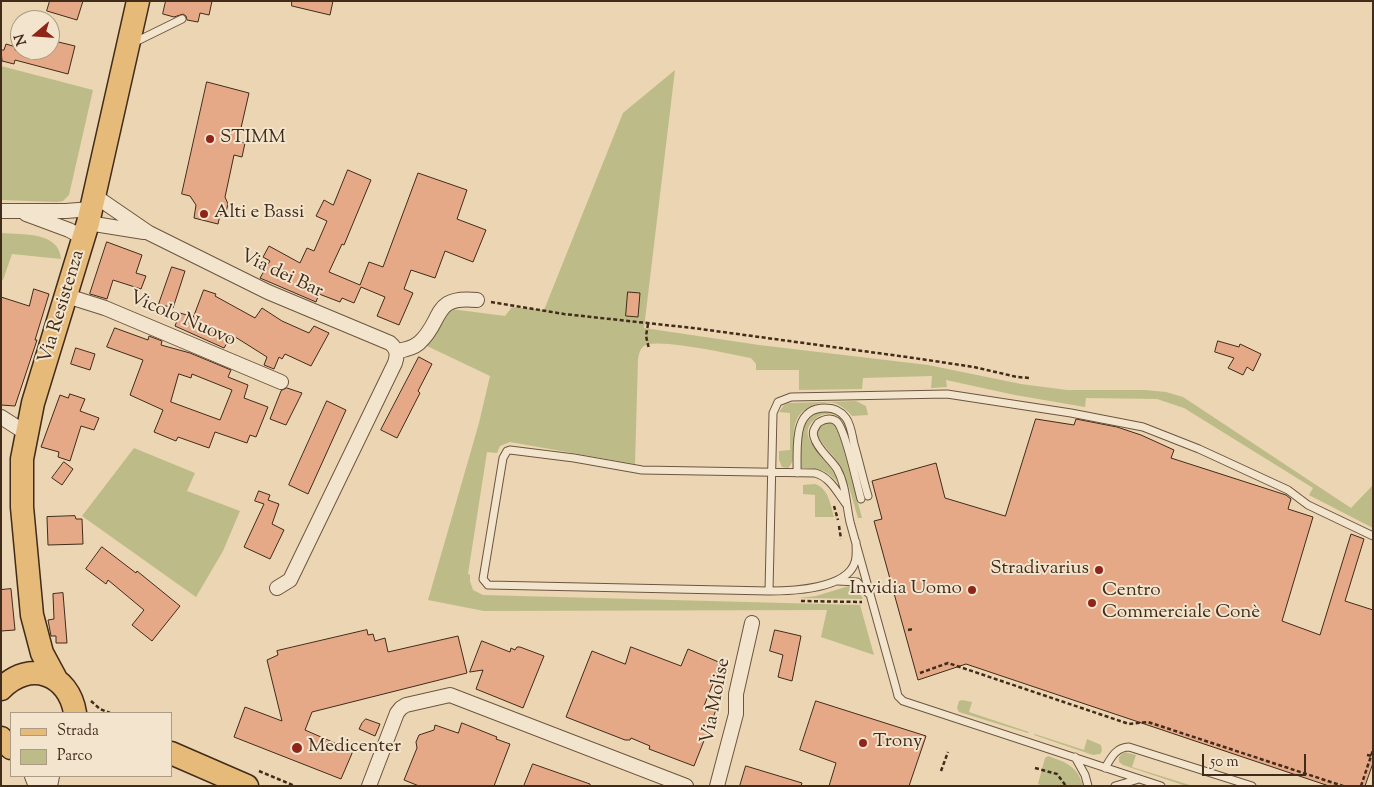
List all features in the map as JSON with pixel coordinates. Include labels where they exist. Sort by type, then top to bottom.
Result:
[{"type":"main road","name":"Via Resistenza","points":[[32,615],[21,480],[26,433],[33,403],[90,216],[138,1]]},
{"type":"main road","points":[[32,615],[42,653],[56,679]]},
{"type":"main road","points":[[7,681],[29,644],[32,615]]},
{"type":"main road","points":[[7,681],[32,673],[56,679],[64,685],[79,710]]},
{"type":"main road","points":[[1,738],[10,747]]},
{"type":"main road","points":[[172,753],[247,786]]},
{"type":"main road","points":[[172,759],[213,772]]},
{"type":"street","points":[[1,211],[66,211],[90,216]]},
{"type":"street","points":[[16,211],[69,230],[90,216]]},
{"type":"street","name":"Via dei Bar","points":[[90,216],[149,232]]},
{"type":"street","name":"Via dei Bar","points":[[90,216],[149,232],[268,292],[390,343],[397,351]]},
{"type":"street","name":"Vicolo Nuovo","points":[[67,296],[105,308],[281,382]]},
{"type":"street","points":[[277,588],[290,580],[395,363],[397,351],[411,348],[421,341],[447,304],[457,299],[477,300]]},
{"type":"street","points":[[1,417],[26,433]]},
{"type":"street","name":"Via Molise","points":[[717,786],[736,714],[736,694],[752,623]]},
{"type":"street","points":[[369,786],[401,708],[406,705],[450,695],[686,786]]},
{"type":"lane","points":[[127,46],[182,19]]},
{"type":"lane","points":[[769,592],[773,413],[775,406],[783,399],[799,396],[947,394],[1143,426],[1199,449],[1288,490],[1308,504],[1373,536]]},
{"type":"lane","points":[[797,473],[798,437],[801,423],[805,416],[819,408],[834,409],[841,412],[849,424],[864,498],[841,428],[834,420],[823,420],[814,429],[814,439],[830,460],[844,485],[846,504],[898,696],[903,701],[1161,786]]},
{"type":"lane","points":[[846,504],[825,477],[815,473],[642,470],[510,450],[507,451],[503,458],[482,579],[488,585],[769,592],[800,590],[837,581],[850,580],[857,582],[871,597]]},
{"type":"lane","points":[[837,581],[849,573],[855,563],[856,542]]},
{"type":"lane","points":[[1105,768],[1115,752],[1125,747],[1130,747],[1252,786]]},
{"type":"lane","points":[[1075,757],[1085,775],[1088,786]]},
{"type":"lane","points":[[1115,786],[1139,779]]},
{"type":"path","points":[[477,300],[555,313],[907,357],[1030,378]]},
{"type":"path","points":[[648,324],[646,336],[649,349]]},
{"type":"path","points":[[832,499],[841,539]]},
{"type":"path","points":[[908,630],[914,629]]},
{"type":"path","points":[[920,673],[948,663],[1129,724],[1148,722],[1343,786]]},
{"type":"path","points":[[1119,720],[1120,716]]},
{"type":"path","points":[[1361,786],[1373,750]]},
{"type":"path","points":[[942,770],[948,752]]},
{"type":"path","points":[[1367,755],[1372,756]]},
{"type":"path","points":[[1036,768],[1057,774],[1066,786]]},
{"type":"green space","points":[[1,66],[93,90],[69,195],[63,201],[1,200]]},
{"type":"green space","points":[[675,70],[644,328],[759,345],[928,365],[1021,384],[1067,390],[1145,390],[1166,392],[1183,397],[1351,508],[1373,485],[1373,528],[1309,495],[1313,488],[1184,408],[1157,399],[1086,398],[1085,407],[1015,395],[946,380],[947,387],[931,388],[932,376],[863,378],[862,389],[799,390],[799,370],[756,370],[756,364],[751,358],[679,345],[652,344],[643,347],[638,359],[635,464],[510,442],[500,446],[497,453],[487,452],[468,574],[470,575],[473,590],[483,595],[860,605],[874,655],[821,637],[827,610],[484,611],[428,600],[479,423],[490,376],[425,345],[451,309],[505,316],[512,307],[544,310],[623,113]]},
{"type":"green space","points":[[1,233],[38,236],[47,239],[54,243],[59,250],[61,259],[12,254],[3,280],[1,280]]},
{"type":"green space","points":[[856,401],[866,406],[868,415],[852,416],[845,409],[834,403],[817,404],[803,411],[797,418],[795,427],[792,462],[788,468],[782,467],[779,460],[779,451],[790,450],[790,413],[779,412],[784,405],[789,403]]},
{"type":"green space","points":[[825,411],[839,416],[848,430],[837,416],[827,414],[814,420],[808,430],[808,435],[832,469],[838,483],[822,470],[801,468],[801,441],[804,425],[815,414]]},
{"type":"green space","points":[[827,422],[834,424],[838,429],[862,518],[858,518],[844,473],[817,435],[819,425]]},
{"type":"green space","points":[[134,448],[195,473],[187,491],[240,511],[223,551],[196,597],[82,516]]},
{"type":"green space","points":[[815,484],[820,486],[826,493],[834,517],[815,517],[815,495],[803,494],[803,485]]},
{"type":"green space","points":[[849,586],[859,590],[863,599],[798,598],[816,596]]},
{"type":"green space","points":[[959,701],[972,702],[969,712],[1029,732],[959,712],[957,708]]},
{"type":"green space","points":[[1035,734],[1084,750],[1087,739],[1101,745],[1102,751],[1100,754],[1093,755]]},
{"type":"green space","points":[[1124,752],[1136,755],[1132,767],[1193,786],[1186,786],[1123,765],[1119,762],[1119,757]]},
{"type":"green space","points":[[1048,756],[1074,769],[1081,779],[1083,786],[1044,786],[1038,784],[1045,758]]},
{"type":"building","points":[[50,1],[83,1],[77,20],[60,15],[60,10],[47,10]]},
{"type":"building","points":[[166,1],[212,1],[209,15],[200,13],[198,22],[187,20],[183,14],[174,17],[163,14]]},
{"type":"building","points":[[292,1],[333,1],[330,15],[292,6]]},
{"type":"building","points":[[60,42],[75,46],[68,74],[15,60],[60,60]]},
{"type":"building","points":[[6,44],[10,45],[10,60],[15,60],[14,64],[2,61],[1,50],[4,50]]},
{"type":"building","points":[[207,82],[249,93],[238,141],[245,143],[242,157],[234,155],[225,197],[228,204],[226,212],[220,215],[218,224],[194,218],[196,205],[190,196],[182,194]]},
{"type":"building","points":[[348,170],[371,180],[344,245],[342,244],[329,272],[360,285],[369,262],[383,267],[418,173],[467,190],[457,219],[486,230],[473,262],[445,251],[435,278],[411,270],[404,289],[413,293],[399,325],[377,316],[385,297],[361,287],[354,303],[342,298],[340,302],[319,294],[316,302],[260,278],[270,261],[263,257],[269,246],[300,263],[307,248],[314,251],[327,221],[316,216],[324,200],[333,205]]},
{"type":"building","points":[[107,242],[142,255],[136,273],[146,276],[141,289],[113,280],[107,299],[90,294]]},
{"type":"building","points":[[172,267],[185,271],[173,308],[159,304]]},
{"type":"building","points":[[34,289],[49,294],[35,340],[37,340],[15,406],[1,405],[1,297],[29,306]]},
{"type":"building","points":[[204,290],[216,294],[215,296],[255,318],[262,308],[282,321],[309,333],[314,326],[329,333],[311,366],[285,354],[282,359],[279,357],[274,369],[264,365],[267,357],[232,335],[224,348],[175,326],[180,313],[193,317]]},
{"type":"building","points":[[628,292],[640,293],[638,317],[626,316]]},
{"type":"building","points":[[115,328],[148,340],[149,336],[162,341],[161,345],[190,353],[231,370],[228,377],[248,385],[244,398],[268,407],[256,437],[250,435],[247,443],[215,432],[209,448],[178,437],[176,441],[154,432],[163,410],[130,395],[143,360],[107,347]],"holes":[[[179,374],[191,378],[192,374],[232,390],[220,420],[171,402]]]},
{"type":"building","points":[[1218,341],[1239,347],[1240,344],[1261,354],[1253,371],[1247,367],[1243,375],[1228,368],[1234,358],[1215,352]]},
{"type":"building","points":[[76,348],[95,354],[90,370],[71,364]]},
{"type":"building","points":[[419,357],[432,364],[418,391],[420,393],[397,438],[381,430]]},
{"type":"building","points":[[287,388],[302,393],[286,425],[270,419],[281,391]]},
{"type":"building","points":[[70,394],[85,399],[80,411],[99,418],[94,430],[81,426],[70,461],[58,457],[59,452],[41,447],[60,395],[68,398]]},
{"type":"building","points":[[327,401],[346,410],[308,494],[289,485]]},
{"type":"building","name":"Centro Commerciale Conè","points":[[1036,419],[1074,425],[1076,419],[1117,427],[1141,435],[1174,450],[1171,458],[1286,495],[1291,499],[1288,509],[1313,517],[1282,621],[1320,635],[1351,534],[1364,539],[1345,601],[1373,610],[1373,763],[1365,786],[1329,786],[966,664],[918,680],[874,521],[882,519],[872,481],[936,463],[945,498],[1005,516]]},
{"type":"building","points":[[64,462],[73,469],[62,485],[52,478]]},
{"type":"building","points":[[259,491],[270,495],[268,500],[279,504],[272,524],[284,530],[270,559],[244,547],[264,504],[255,501]]},
{"type":"building","points":[[75,516],[76,519],[82,519],[83,544],[48,545],[47,517]]},
{"type":"building","points":[[102,547],[136,573],[137,571],[180,606],[152,641],[132,625],[144,610],[108,580],[106,584],[86,569]]},
{"type":"building","points":[[11,589],[15,630],[1,631],[1,590]]},
{"type":"building","points":[[63,593],[67,643],[56,643],[56,636],[51,636],[48,620],[54,619],[53,594]]},
{"type":"building","points":[[367,630],[368,635],[373,634],[375,641],[385,638],[388,652],[458,636],[467,673],[312,712],[305,730],[353,751],[341,779],[234,737],[245,707],[282,721],[267,660],[278,655],[277,651]]},
{"type":"building","points":[[775,630],[801,636],[792,681],[778,677],[783,655],[770,651]]},
{"type":"building","points":[[482,641],[510,652],[511,648],[515,650],[517,647],[520,647],[544,656],[523,708],[476,689],[483,670],[470,672]]},
{"type":"building","points":[[631,647],[681,666],[688,649],[721,663],[704,706],[716,710],[694,766],[649,749],[650,746],[631,738],[630,740],[625,740],[566,717],[592,651],[625,664]]},
{"type":"building","name":"Trony","points":[[816,701],[926,736],[909,786],[829,786],[836,763],[800,750]]},
{"type":"building","points":[[366,719],[380,724],[375,736],[359,729]]},
{"type":"building","points":[[462,723],[510,744],[494,786],[419,786],[404,780],[417,748],[416,742],[419,735],[434,730],[435,725],[458,733]]},
{"type":"building","points":[[533,764],[590,784],[590,786],[524,786]]},
{"type":"building","points":[[746,766],[802,783],[801,786],[740,786]]},
{"type":"place","name":"STIMM","points":[[210,139]]},
{"type":"place","name":"Alti e Bassi","points":[[204,214]]},
{"type":"place","name":"Stradivarius","points":[[1099,570]]},
{"type":"place","name":"Invidia Uomo","points":[[972,590]]},
{"type":"place","name":"Centro Commerciale Conè","points":[[1092,603]]},
{"type":"place","name":"Trony","points":[[863,743]]},
{"type":"place","name":"Medicenter","points":[[297,748]]}]
